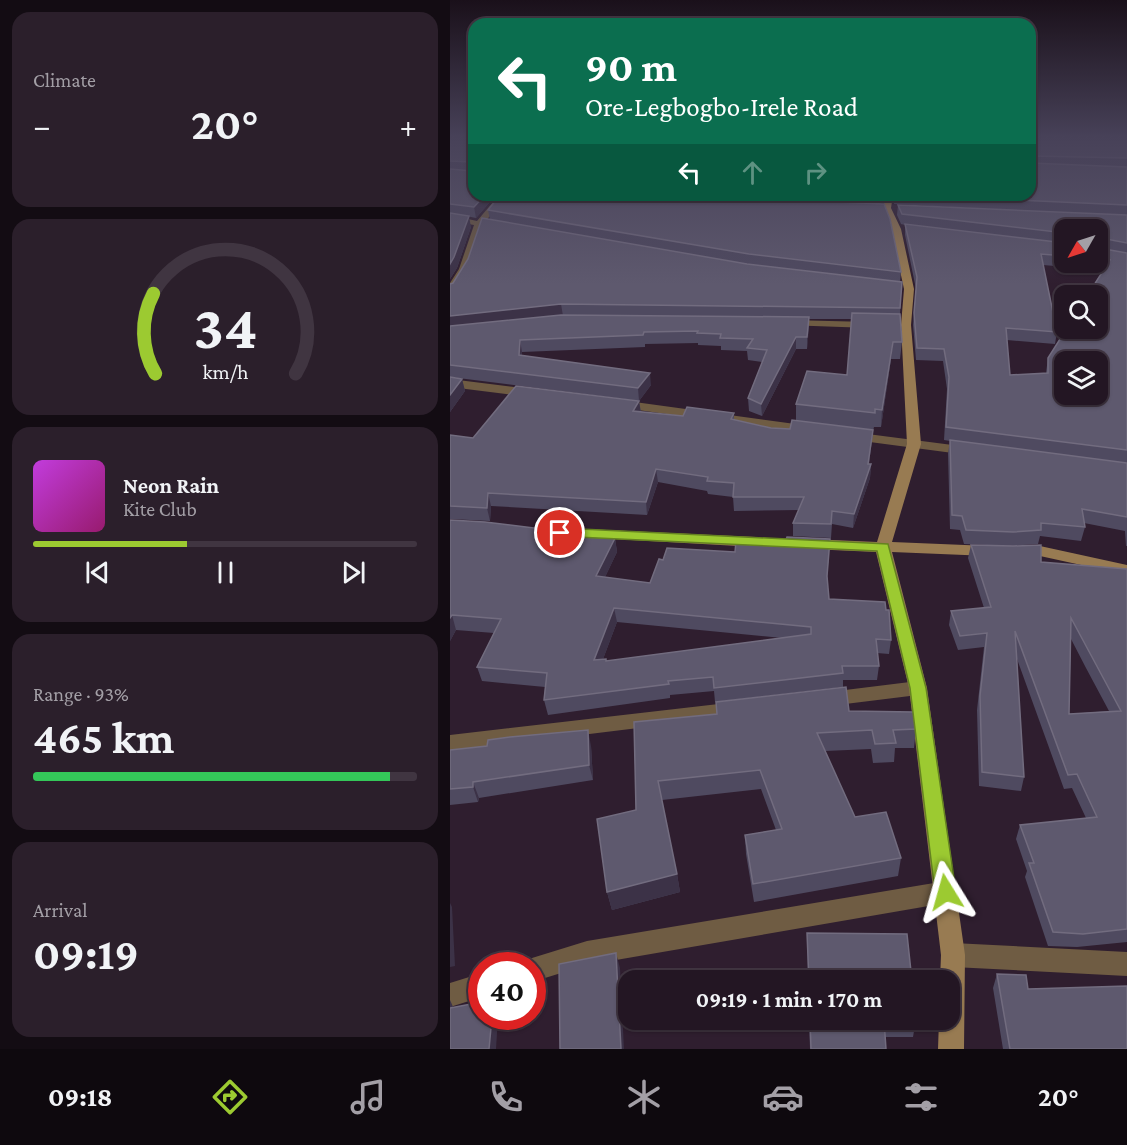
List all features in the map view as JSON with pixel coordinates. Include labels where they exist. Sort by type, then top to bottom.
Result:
[{"type":"street","points":[[450,291],[464,269],[479,224],[497,201]]},
{"type":"street","points":[[888,201],[887,208],[902,230],[904,289],[894,325],[914,444],[883,547],[918,688],[946,892],[953,954],[951,1049]]},
{"type":"street","points":[[450,218],[513,230]]},
{"type":"street","points":[[450,268],[464,269]]},
{"type":"street","points":[[777,323],[894,325]]},
{"type":"street","points":[[450,383],[543,395]]},
{"type":"street","points":[[601,402],[821,431]]},
{"type":"street","points":[[844,435],[985,453]]},
{"type":"street","points":[[544,532],[766,542]]},
{"type":"street","points":[[790,543],[1010,553],[1040,551],[1127,570]]},
{"type":"street","points":[[813,700],[918,688]]},
{"type":"street","points":[[450,743],[754,707]]},
{"type":"street","points":[[546,966],[587,953],[946,892]]},
{"type":"street","points":[[953,954],[1127,964]]},
{"type":"street","points":[[450,994],[468,989]]},
{"type":"building","points":[[450,186],[468,186],[468,201],[480,201],[474,207],[450,204]]},
{"type":"building","points":[[1036,186],[1127,186],[1127,205],[1036,201]]},
{"type":"building","points":[[495,201],[811,201],[884,204],[890,219],[901,272],[749,254],[488,210]]},
{"type":"building","points":[[898,205],[1127,215],[1127,243],[1108,239],[1108,219],[1054,219],[1054,232],[902,214]]},
{"type":"building","points":[[450,213],[469,216],[450,264]]},
{"type":"building","points":[[482,218],[747,264],[902,282],[900,308],[561,304],[450,316],[450,284],[453,283],[468,259]]},
{"type":"building","points":[[905,224],[1054,242],[1054,255],[1041,254],[1054,317],[1054,332],[1006,328],[1010,375],[1048,373],[1048,358],[1060,339],[1108,339],[1108,285],[1094,285],[1102,273],[1108,273],[1110,260],[1108,260],[1108,250],[1127,253],[1127,450],[946,427],[949,377],[944,349],[917,348],[914,313],[917,277]]},
{"type":"building","points":[[852,313],[900,314],[902,342],[893,342],[882,410],[875,409],[875,413],[796,404],[807,371],[847,375]]},
{"type":"building","points":[[561,315],[809,317],[807,337],[796,337],[761,404],[748,398],[767,350],[747,348],[753,339],[720,338],[721,334],[697,333],[698,331],[520,340],[519,355],[650,373],[638,388],[450,365],[450,326]]},
{"type":"building","points":[[450,377],[462,379],[450,395]]},
{"type":"building","points":[[516,386],[639,401],[633,411],[683,416],[687,407],[734,413],[731,419],[771,428],[790,429],[792,420],[873,430],[868,464],[871,464],[854,514],[832,511],[831,524],[793,523],[804,497],[733,497],[734,483],[707,481],[708,477],[656,469],[646,502],[488,493],[487,508],[450,506],[450,435],[473,438]]},
{"type":"building","points":[[950,440],[1127,463],[1127,517],[1082,509],[1085,527],[1041,523],[1041,530],[1013,532],[966,530],[962,516],[952,515]]},
{"type":"building","points":[[450,520],[485,522],[615,538],[596,576],[650,583],[659,559],[663,560],[667,548],[735,552],[736,541],[785,542],[787,537],[830,539],[827,576],[829,599],[885,602],[886,610],[889,610],[891,640],[876,639],[879,666],[842,666],[843,673],[714,688],[713,677],[668,681],[669,684],[544,700],[547,673],[477,667],[501,619],[452,615],[450,618]],"holes":[[[614,608],[811,627],[811,634],[606,661],[606,659],[594,660]]]},
{"type":"building","points":[[971,545],[1041,545],[1041,562],[1127,569],[1127,929],[1083,934],[1053,932],[1029,863],[1034,863],[1020,825],[1097,817],[1077,774],[1068,775],[1015,631],[1024,777],[982,772],[980,696],[987,633],[960,636],[951,611],[991,607]],"holes":[[[1071,618],[1121,711],[1069,714]]]},
{"type":"building","points":[[846,687],[849,711],[914,712],[916,729],[893,730],[896,743],[875,744],[872,730],[817,733],[855,817],[886,812],[901,858],[753,884],[745,835],[782,829],[760,770],[658,781],[677,874],[607,892],[597,819],[636,810],[634,722],[717,714],[716,702]]},
{"type":"building","points":[[588,730],[589,765],[473,782],[473,787],[450,789],[450,750],[487,746],[488,740]]},
{"type":"building","points":[[807,933],[907,934],[911,970],[809,970]]},
{"type":"building","points":[[616,953],[618,1030],[620,1030],[621,1049],[560,1049],[559,964]]},
{"type":"building","points":[[997,974],[1026,975],[1028,989],[1127,986],[1127,1049],[1010,1049]]},
{"type":"building","points":[[468,1005],[468,1030],[491,1030],[489,1049],[450,1049],[450,1008]]},
{"type":"building","points":[[810,1030],[885,1030],[886,1049],[811,1049]]},
{"type":"route","points":[[560,533],[883,547],[918,688],[946,892]]}]
